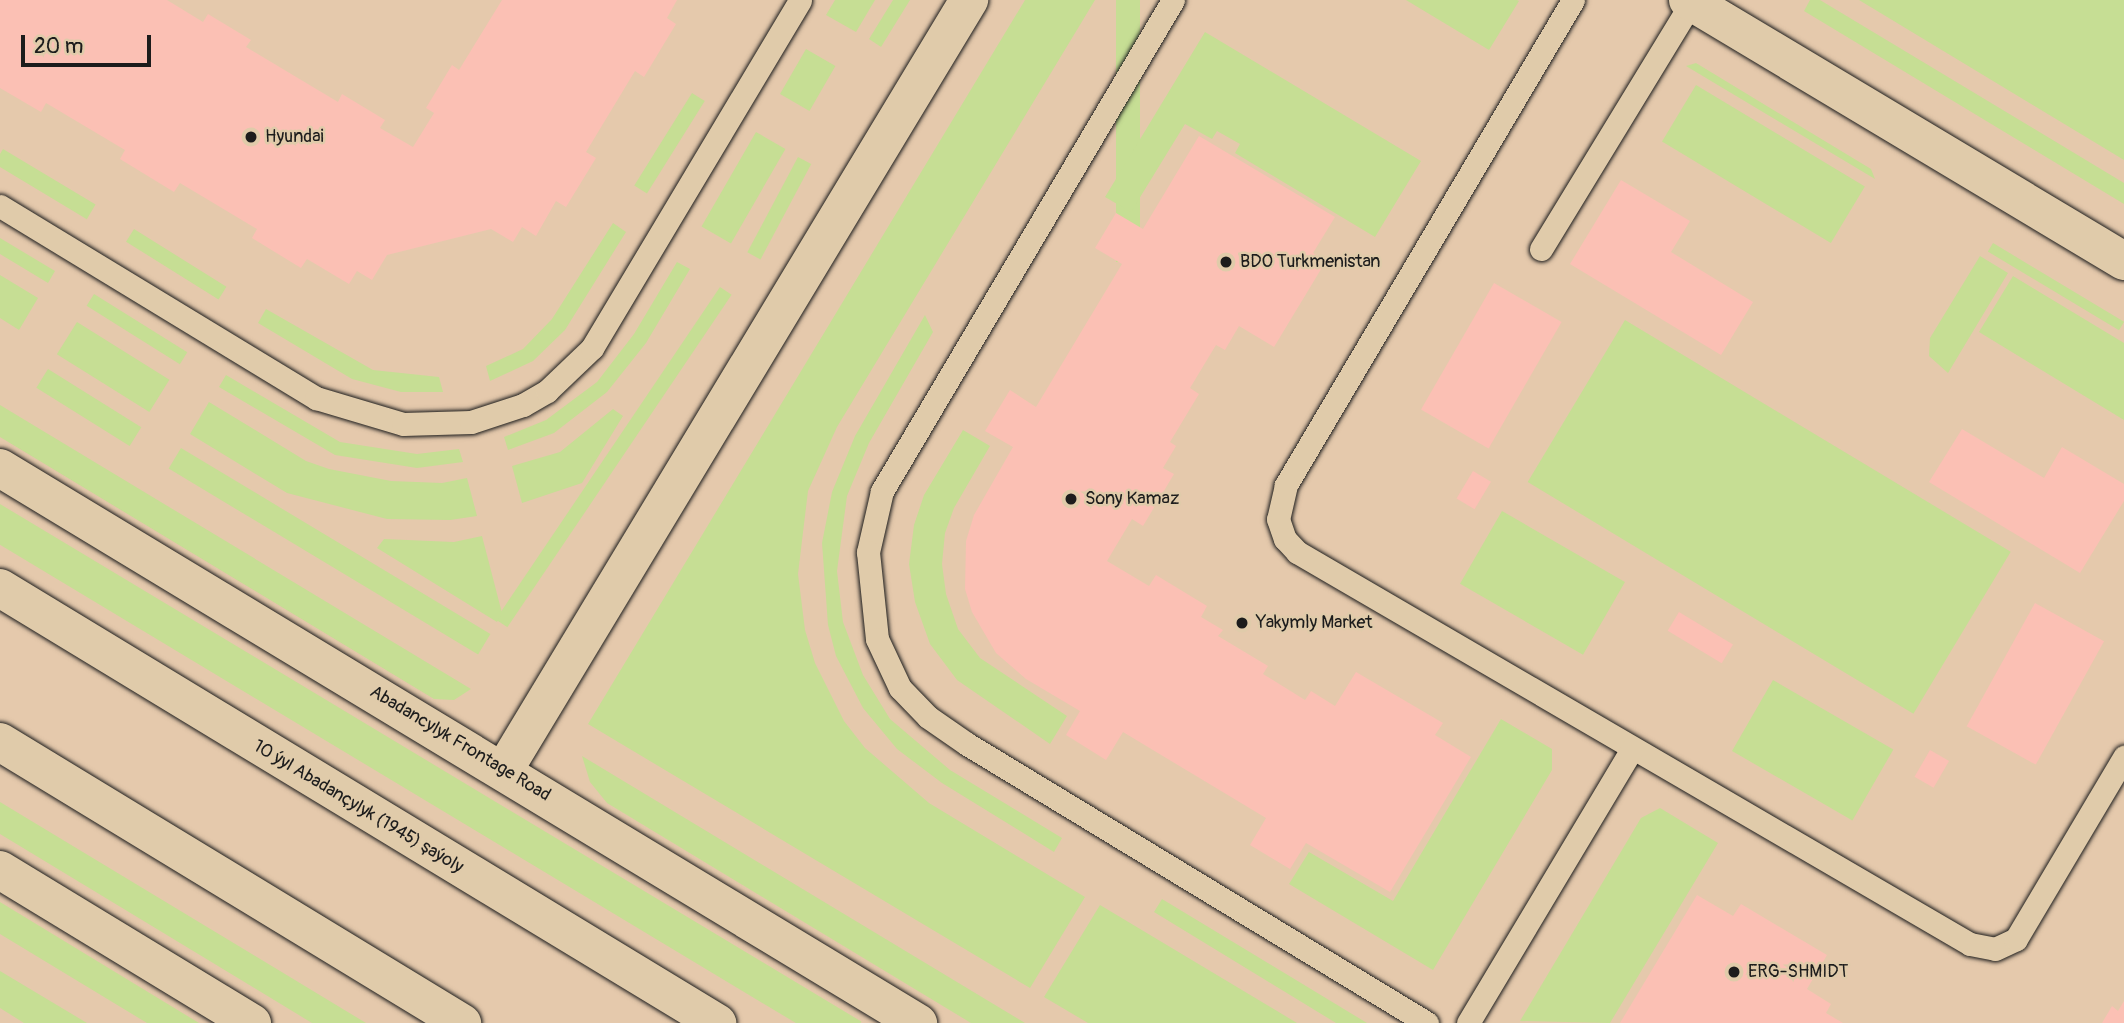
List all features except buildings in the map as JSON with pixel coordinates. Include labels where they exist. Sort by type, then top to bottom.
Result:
[{"type":"street","points":[[504,770],[969,0]]},
{"type":"street","points":[[1690,1],[2124,261]]},
{"type":"street","name":"Abadancylyk Frontage Road","points":[[0,468],[504,770],[918,1023]]},
{"type":"street","name":"10 ýyl Abadançylyk (1945) şaýoly","points":[[0,589],[716,1023]]},
{"type":"street","points":[[0,742],[462,1023]]},
{"type":"street","points":[[0,870],[252,1023]]},
{"type":"lane","points":[[0,206],[316,398],[403,424],[471,422],[523,405],[547,391],[592,348],[800,0]]},
{"type":"lane","points":[[1173,0],[882,491],[867,552],[877,639],[900,688],[928,718],[1427,1023]]},
{"type":"lane","points":[[1573,0],[1286,485],[1278,519],[1285,539],[1297,552],[1945,932],[1995,949],[2021,930],[2124,757]]},
{"type":"lane","points":[[1541,249],[1690,1]]},
{"type":"lane","points":[[1468,1023],[1632,749]]},
{"type":"green space","points":[[835,0],[875,0],[856,32],[826,15]]},
{"type":"green space","points":[[893,0],[910,0],[881,47],[869,39]]},
{"type":"green space","points":[[1025,0],[1095,0],[837,427],[808,491],[798,574],[805,630],[815,663],[844,721],[865,748],[929,803],[1085,897],[1030,988],[588,724]]},
{"type":"green space","points":[[1116,0],[1140,0],[1140,262],[1116,262]]},
{"type":"green space","points":[[1406,0],[1517,0],[1519,1],[1489,50]]},
{"type":"green space","points":[[1810,0],[1820,0],[2124,183],[2124,204],[1804,11]]},
{"type":"green space","points":[[1859,0],[2124,0],[2124,160]]},
{"type":"green space","points":[[1205,32],[1421,161],[1375,237],[1235,153],[1240,144],[1217,131],[1212,139],[1185,124],[1131,212],[1105,197]]},
{"type":"green space","points":[[806,49],[835,66],[809,111],[780,94]]},
{"type":"green space","points":[[1696,63],[1871,169],[1875,179],[1686,66]]},
{"type":"green space","points":[[1696,85],[1865,186],[1831,243],[1662,142]]},
{"type":"green space","points":[[692,93],[705,101],[647,193],[634,185]]},
{"type":"green space","points":[[756,132],[785,149],[731,243],[702,226]]},
{"type":"green space","points":[[3,149],[96,205],[87,219],[0,167],[0,154]]},
{"type":"green space","points":[[798,157],[811,164],[761,259],[747,252]]},
{"type":"green space","points":[[613,223],[626,232],[565,330],[533,361],[490,381],[486,366],[523,349],[552,319]]},
{"type":"green space","points":[[134,229],[226,287],[218,299],[126,242]]},
{"type":"green space","points":[[0,238],[55,271],[48,283],[0,254]]},
{"type":"green space","points":[[1993,243],[2124,322],[2119,330],[1988,252]]},
{"type":"green space","points":[[1980,256],[2008,273],[1948,373],[1929,356],[1930,338]]},
{"type":"green space","points":[[677,262],[690,269],[646,343],[607,392],[554,433],[508,450],[504,437],[546,420],[597,382],[634,334]]},
{"type":"green space","points":[[0,275],[38,298],[19,330],[0,318]]},
{"type":"green space","points":[[2013,276],[2124,343],[2124,420],[1979,332]]},
{"type":"green space","points":[[720,287],[732,295],[507,627],[496,619]]},
{"type":"green space","points":[[94,294],[187,352],[180,364],[87,306]]},
{"type":"green space","points":[[266,309],[373,370],[439,377],[443,392],[401,392],[352,379],[258,323]]},
{"type":"green space","points":[[925,315],[933,332],[869,443],[847,496],[837,571],[843,622],[863,675],[890,719],[950,770],[1062,838],[1054,852],[942,783],[897,749],[863,708],[836,656],[828,625],[822,543],[832,492],[855,436]]},
{"type":"green space","points":[[1625,320],[2011,552],[1913,714],[1528,482]]},
{"type":"green space","points":[[77,322],[169,380],[149,412],[57,354]]},
{"type":"green space","points":[[48,369],[141,427],[130,446],[36,388]]},
{"type":"green space","points":[[226,375],[340,442],[417,454],[459,449],[463,462],[417,468],[335,455],[219,387]]},
{"type":"green space","points":[[209,402],[306,461],[329,469],[391,481],[442,483],[467,478],[477,516],[450,520],[387,519],[287,493],[190,434]]},
{"type":"green space","points":[[0,405],[471,689],[454,700],[434,699],[0,437]]},
{"type":"green space","points":[[613,409],[623,416],[582,483],[522,503],[512,466],[560,452]]},
{"type":"green space","points":[[963,430],[990,446],[954,508],[945,533],[942,564],[946,594],[958,629],[980,658],[1067,716],[1050,744],[957,680],[930,644],[915,602],[909,564],[914,525],[924,495]]},
{"type":"green space","points":[[181,448],[490,634],[478,655],[169,469]]},
{"type":"green space","points":[[0,504],[861,1022],[796,1023],[0,545]]},
{"type":"green space","points":[[1502,511],[1625,582],[1583,655],[1460,584]]},
{"type":"green space","points":[[482,536],[502,613],[497,622],[377,548],[384,539],[454,542]]},
{"type":"green space","points":[[1773,680],[1893,749],[1852,821],[1732,751]]},
{"type":"green space","points":[[1501,719],[1552,749],[1552,770],[1433,970],[1289,884],[1309,852],[1393,901]]},
{"type":"green space","points":[[582,756],[1025,1023],[971,1023],[607,803],[590,782]]},
{"type":"green space","points":[[0,802],[366,1023],[312,1023],[0,834]]},
{"type":"green space","points":[[1660,808],[1718,843],[1610,1023],[1520,1021],[1641,818]]},
{"type":"green space","points":[[1162,899],[1367,1023],[1336,1023],[1154,912]]},
{"type":"green space","points":[[0,902],[199,1023],[147,1023],[0,934]]},
{"type":"green space","points":[[1100,905],[1297,1023],[1088,1023],[1044,997]]},
{"type":"green space","points":[[0,971],[87,1023],[24,1023],[0,1008]]},
{"type":"place","name":"Hyundai","points":[[251,137]]},
{"type":"place","name":"BDO Turkmenistan","points":[[1226,262]]},
{"type":"place","name":"Sony Kamaz","points":[[1071,499]]},
{"type":"place","name":"Yakymly Market","points":[[1242,623]]},
{"type":"place","name":"ERG-SHMIDT","points":[[1734,972]]}]
